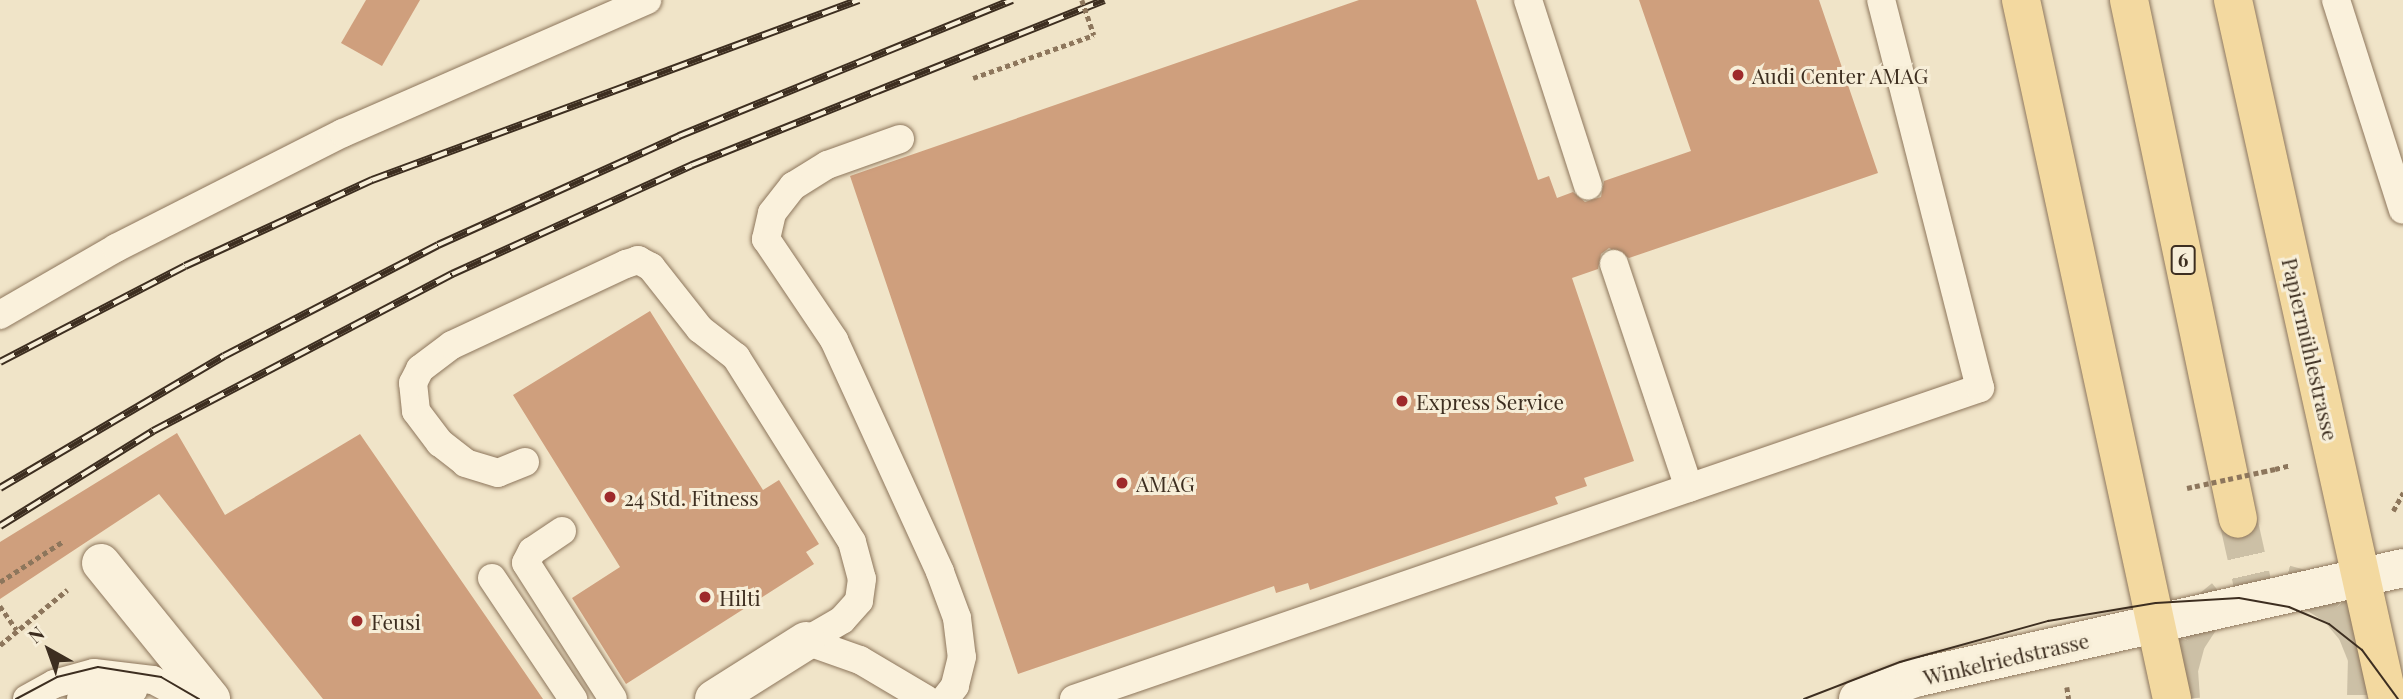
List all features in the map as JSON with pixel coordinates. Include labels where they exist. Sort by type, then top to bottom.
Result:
[{"type":"main road","points":[[2021,0],[2172,699]]},
{"type":"main road","name":"6","points":[[2129,0],[2238,519]]},
{"type":"main road","name":"Papiermühlestrasse","points":[[2233,0],[2388,699]]},
{"type":"main road","points":[[101,562],[211,699]]},
{"type":"main road","name":"Winkelriedstrasse","points":[[1858,699],[1915,678],[2403,568]]},
{"type":"main road","points":[[714,699],[806,641]]},
{"type":"lane","points":[[0,315],[116,248],[343,134],[647,0]]},
{"type":"lane","points":[[1528,0],[1588,186]]},
{"type":"lane","points":[[1073,699],[1980,388],[1881,0]]},
{"type":"lane","points":[[2336,0],[2403,210]]},
{"type":"lane","points":[[901,139],[827,165],[793,186],[772,213],[766,239],[769,251],[834,340],[940,572],[957,618],[962,657],[955,686],[945,699]]},
{"type":"lane","points":[[525,462],[498,473],[466,463],[440,443],[416,411],[413,383],[419,369],[452,345],[626,264],[638,260],[651,267],[694,322],[736,357],[852,542],[862,579],[859,601],[842,620],[806,641]]},
{"type":"lane","points":[[1614,264],[1689,488]]},
{"type":"lane","points":[[562,531],[532,551],[526,563],[613,699]]},
{"type":"lane","points":[[492,578],[573,699]]},
{"type":"lane","points":[[806,641],[860,660],[926,699]]},
{"type":"lane","points":[[27,699],[54,684],[94,673],[153,680],[188,699]]},
{"type":"lane","points":[[81,699],[130,689],[181,699]]},
{"type":"path","points":[[973,78],[1094,35],[1082,0]]},
{"type":"path","points":[[2188,488],[2274,469]]},
{"type":"path","points":[[2392,512],[2403,493]]},
{"type":"path","points":[[0,582],[72,536]]},
{"type":"path","points":[[0,645],[101,562]]},
{"type":"path","points":[[0,606],[17,630]]},
{"type":"building","points":[[366,0],[420,0],[382,66],[341,43]]},
{"type":"building","points":[[1359,0],[1476,0],[1538,180],[1549,176],[1557,198],[1573,192],[1585,202],[1601,197],[1604,181],[1691,151],[1639,0],[1819,0],[1878,173],[1629,258],[1609,248],[1601,254],[1598,269],[1572,278],[1634,461],[1584,478],[1587,486],[1555,497],[1558,504],[1310,590],[1308,583],[1276,593],[1274,586],[1018,674],[850,176]]},
{"type":"building","points":[[650,311],[763,490],[779,480],[819,544],[806,552],[814,564],[626,684],[572,598],[620,567],[513,395]]},
{"type":"building","points":[[177,433],[225,515],[360,434],[543,699],[323,699],[159,494],[0,599],[0,542]]},
{"type":"tunnel","points":[[2238,519],[2253,586]]},
{"type":"tunnel","points":[[2285,584],[2312,591],[2337,607],[2356,630],[2367,657],[2366,699]]},
{"type":"tunnel","points":[[2181,699],[2179,669],[2187,640],[2203,615],[2224,598]]},
{"type":"tram line","points":[[1804,699],[1900,662],[2048,621],[2156,603],[2239,598],[2289,607],[2329,624],[2362,650],[2398,699]]},
{"type":"tram line","points":[[16,699],[57,677],[98,667],[161,677],[199,699]]},
{"type":"railway","points":[[0,362],[185,266],[372,180],[859,0]]},
{"type":"railway","points":[[0,488],[224,356],[438,245],[679,136],[1012,0]]},
{"type":"railway","points":[[0,526],[153,431],[452,274],[692,165],[1104,0]]},
{"type":"place","name":"Audi Center AMAG","points":[[1738,75]]},
{"type":"place","name":"Express Service","points":[[1402,401]]},
{"type":"place","name":"AMAG","points":[[1122,483]]},
{"type":"place","name":"24 Std. Fitness","points":[[610,497]]},
{"type":"place","name":"Hilti","points":[[705,597]]},
{"type":"place","name":"Feusi","points":[[357,621]]}]
